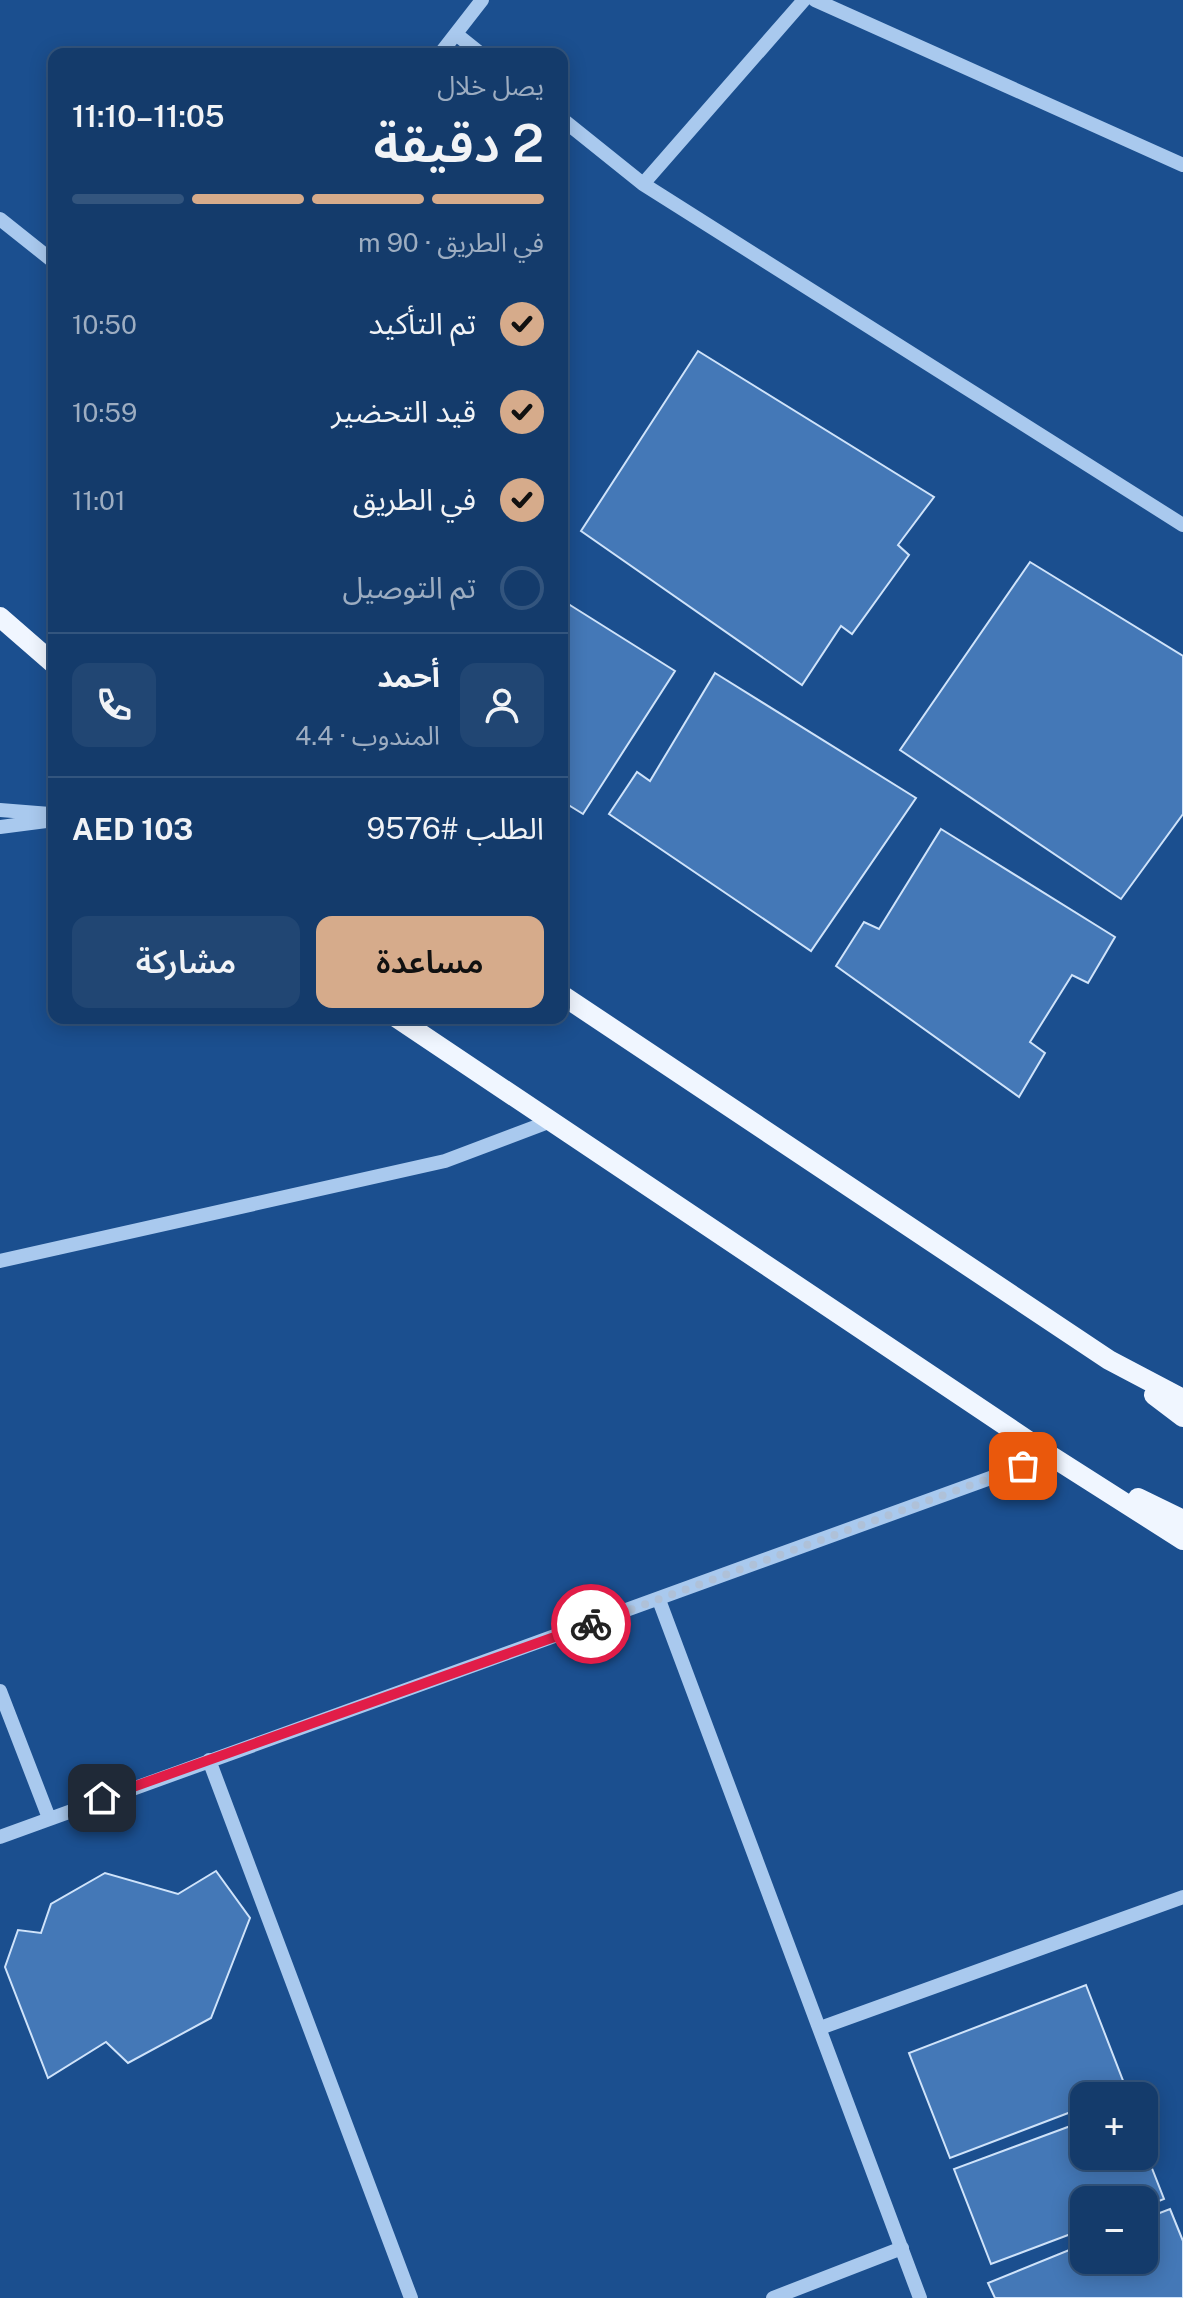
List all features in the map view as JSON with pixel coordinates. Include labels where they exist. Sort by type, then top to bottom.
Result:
[{"type":"main road","points":[[0,617],[48,659]]},
{"type":"main road","points":[[568,999],[1109,1360],[1183,1417]]},
{"type":"main road","points":[[406,1024],[1051,1456],[1183,1540]]},
{"type":"main road","points":[[1109,1360],[1183,1399]]},
{"type":"main road","points":[[1051,1456],[1183,1520]]},
{"type":"street","points":[[445,48],[482,0]]},
{"type":"street","points":[[643,184],[804,0]]},
{"type":"street","points":[[815,0],[1183,165]]},
{"type":"street","points":[[456,34],[474,48]]},
{"type":"street","points":[[568,124],[643,184],[1183,525]]},
{"type":"street","points":[[0,219],[48,257]]},
{"type":"street","points":[[0,810],[48,816]]},
{"type":"street","points":[[0,827],[48,818]]},
{"type":"street","points":[[0,1261],[445,1161],[551,1121]]},
{"type":"street","points":[[0,1837],[1051,1456]]},
{"type":"street","points":[[659,1600],[920,2298]]},
{"type":"street","points":[[0,1691],[49,1818]]},
{"type":"street","points":[[209,1760],[411,2298]]},
{"type":"street","points":[[820,2028],[1183,1897]]},
{"type":"street","points":[[773,2298],[902,2248]]},
{"type":"building","points":[[698,351],[934,497],[898,545],[909,555],[852,634],[841,626],[802,685],[581,531]]},
{"type":"building","points":[[1030,562],[1183,656],[1183,814],[1121,899],[900,750]]},
{"type":"building","points":[[568,604],[675,671],[583,814],[568,805]]},
{"type":"building","points":[[715,673],[916,798],[811,951],[609,814],[637,772],[650,781]]},
{"type":"building","points":[[941,829],[1115,937],[1088,983],[1072,975],[1030,1042],[1045,1053],[1019,1097],[836,966],[864,922],[879,929]]},
{"type":"building","points":[[216,1871],[250,1918],[211,2018],[128,2063],[106,2042],[48,2078],[5,1967],[18,1930],[41,1933],[51,1904],[105,1873],[178,1894]]},
{"type":"building","points":[[1086,1985],[1124,2082],[1070,2082],[1070,2112],[950,2158],[909,2053]]},
{"type":"building","points":[[1070,2126],[1070,2170],[1153,2170],[1164,2199],[1158,2201],[1158,2186],[1070,2186],[1070,2234],[991,2264],[954,2169]]},
{"type":"building","points":[[1170,2209],[1183,2241],[1183,2298],[995,2298],[988,2283],[1070,2250],[1070,2274],[1158,2274],[1158,2214]]},
{"type":"way so far","points":[[591,1624],[1023,1466]]},
{"type":"route","points":[[102,1798],[591,1624]]}]
